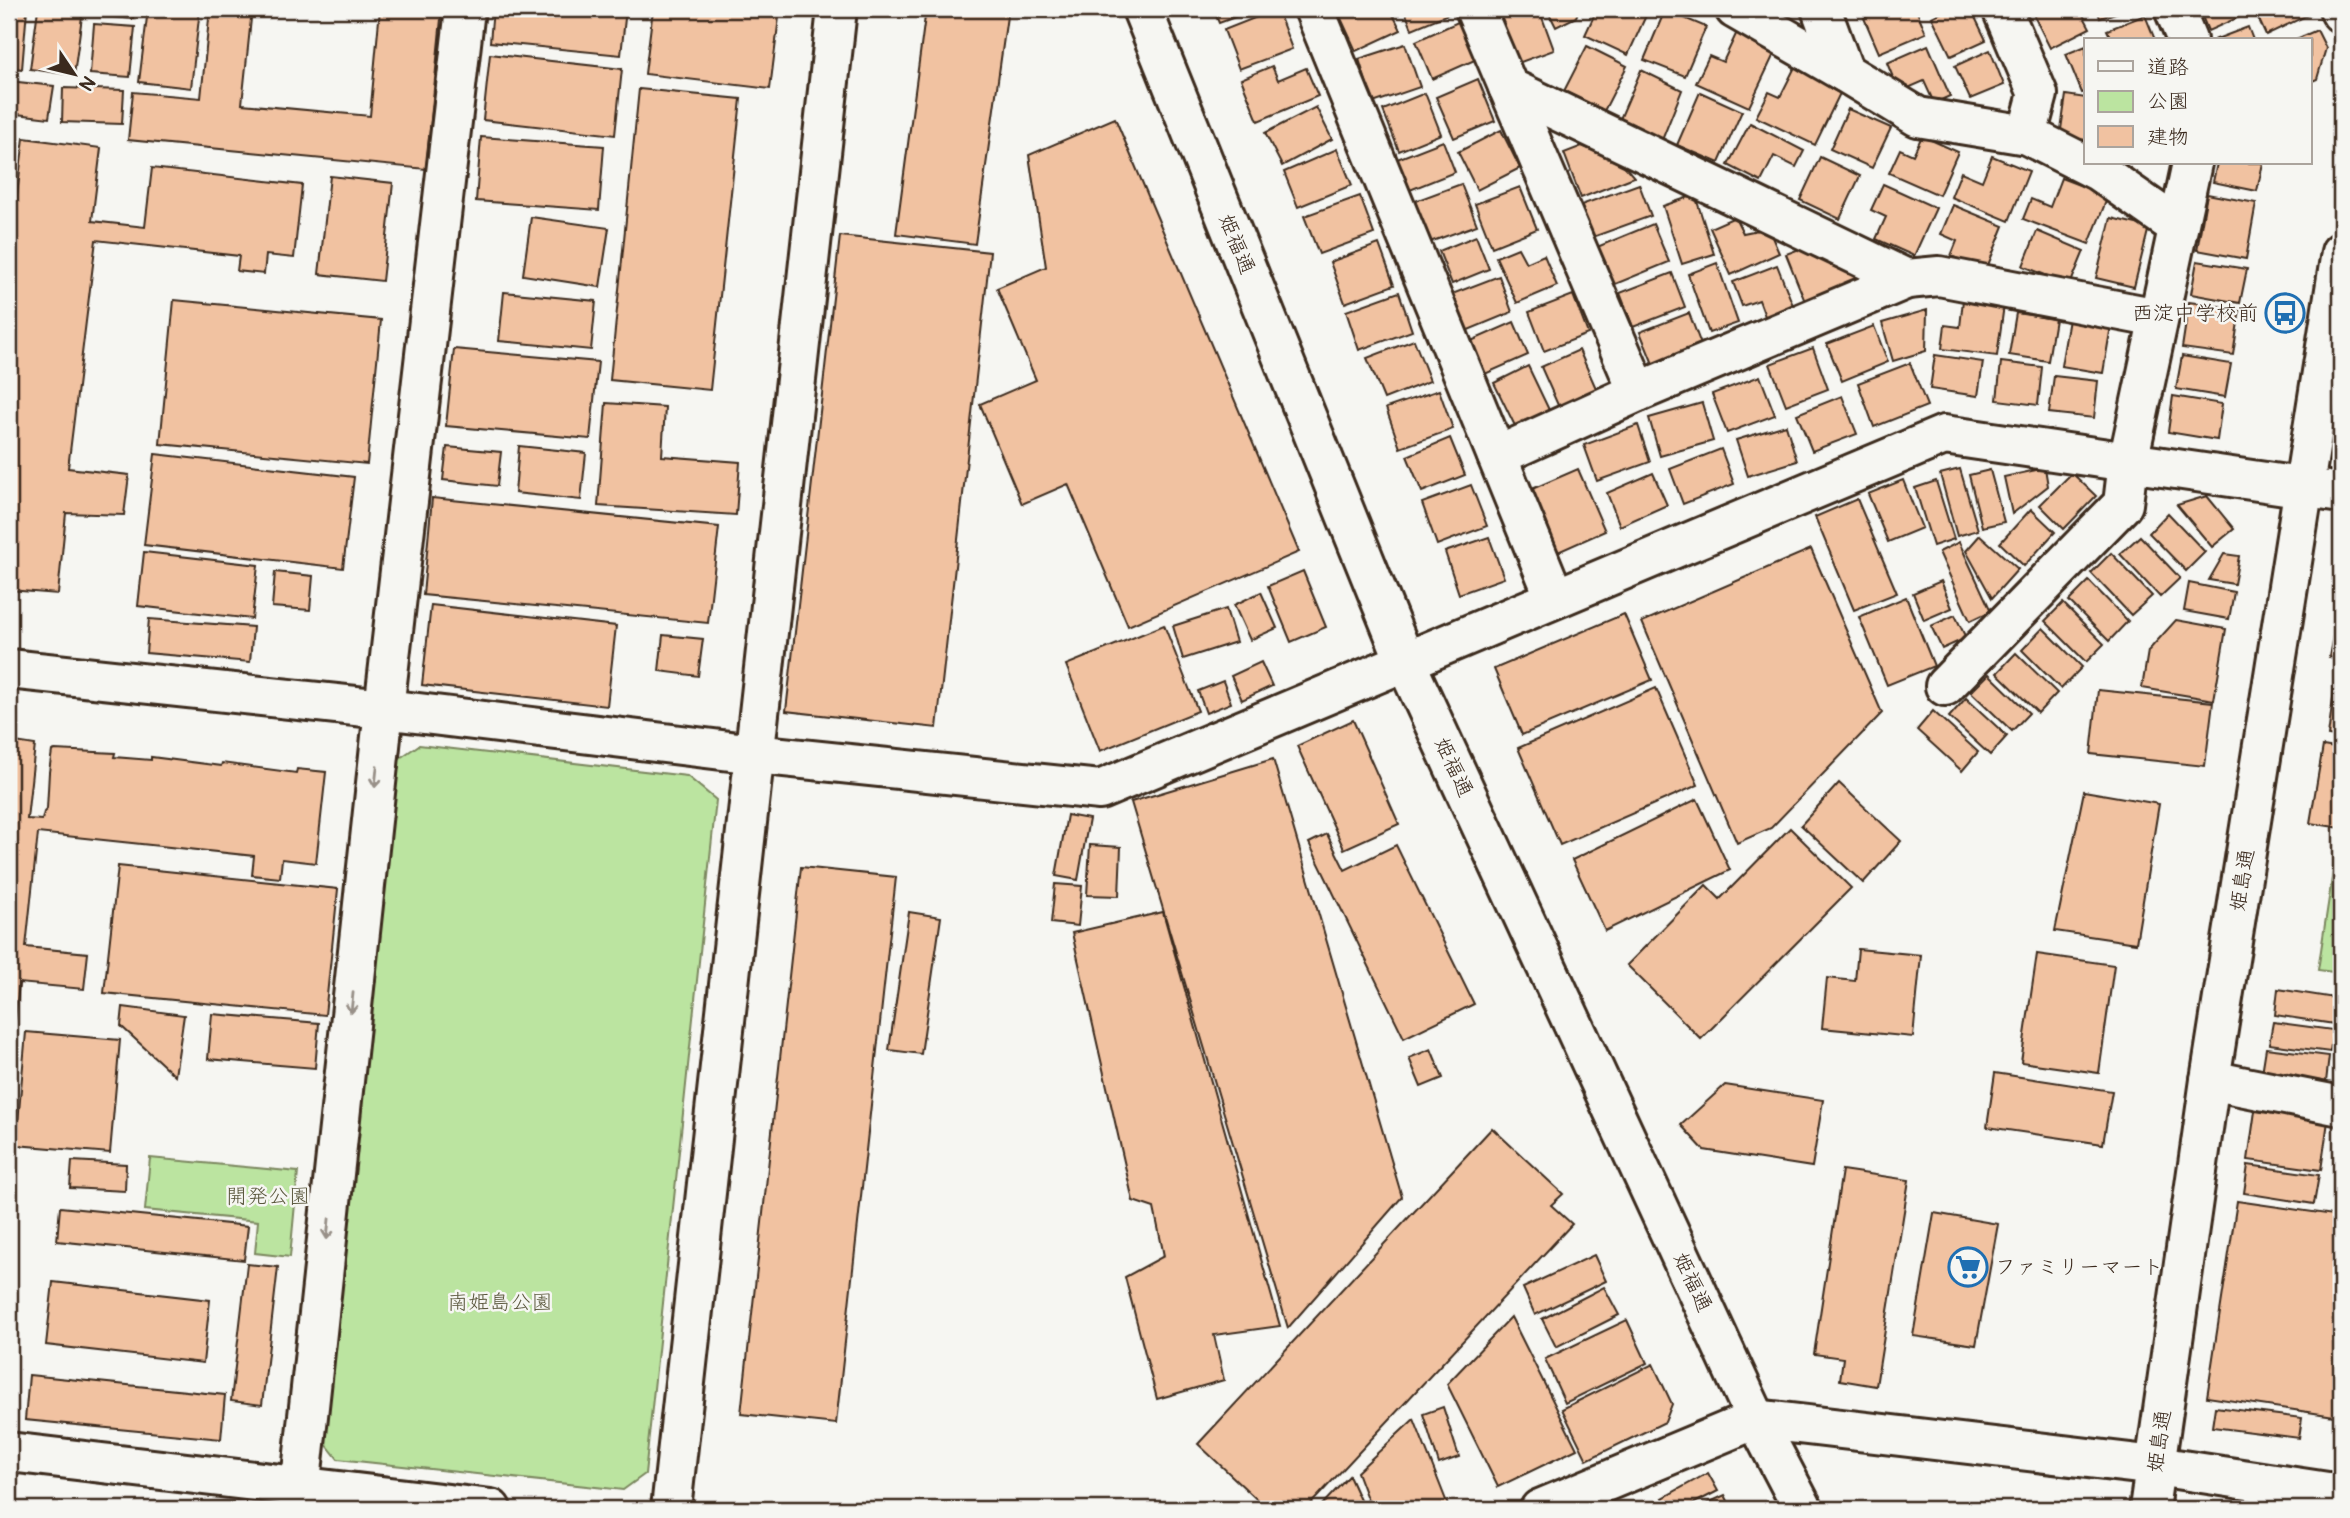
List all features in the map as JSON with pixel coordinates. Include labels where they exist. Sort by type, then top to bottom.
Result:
[{"type":"street","points":[[299,1499],[384,709],[465,9]]},
{"type":"street","points":[[671,1509],[837,9]]},
{"type":"street","name":"姫福通","points":[[1142,9],[1405,661],[1756,1419],[1803,1509]]},
{"type":"street","points":[[1315,9],[1555,598]]},
{"type":"street","points":[[1475,9],[1638,392]]},
{"type":"street","points":[[1735,9],[1917,117],[2026,135],[2084,163]]},
{"type":"street","points":[[1821,9],[1844,72]]},
{"type":"street","points":[[2002,9],[2038,94],[2026,135]]},
{"type":"street","points":[[2174,9],[2186,38]]},
{"type":"street","points":[[1508,87],[1907,279]]},
{"type":"street","points":[[2086,164],[2178,227]]},
{"type":"street","points":[[1945,685],[2123,504],[2128,462],[2192,164]]},
{"type":"street","name":"姫島通","points":[[2149,1509],[2210,1080],[2323,490],[2341,252]]},
{"type":"street","points":[[1497,456],[1638,392],[1907,279],[1939,276],[2158,318]]},
{"type":"street","points":[[9,669],[384,709],[755,754],[1100,790],[1944,435],[2323,490]]},
{"type":"street","points":[[2210,1080],[2341,1106]]},
{"type":"street","points":[[1540,1509],[1756,1419],[2156,1466],[2341,1494]]},
{"type":"street","points":[[9,1452],[299,1499],[491,1509]]},
{"type":"green space","name":"南姫島公園","points":[[419,745],[687,776],[716,800],[645,1474],[623,1490],[338,1459],[322,1439],[397,760]]},
{"type":"green space","points":[[2336,852],[2341,853],[2341,973],[2318,970]]},
{"type":"green space","name":"開発公園","points":[[150,1158],[298,1172],[290,1257],[255,1253],[258,1221],[145,1210]]},
{"type":"building","points":[[9,9],[27,9],[22,69],[9,67]]},
{"type":"building","points":[[38,9],[83,9],[74,75],[30,69]]},
{"type":"building","points":[[92,9],[134,9],[133,19],[92,15]]},
{"type":"building","points":[[148,9],[200,9],[191,88],[139,82]]},
{"type":"building","points":[[210,9],[252,9],[242,104],[370,116],[380,9],[442,9],[426,169],[128,140],[133,92],[201,98]]},
{"type":"building","points":[[493,9],[626,9],[621,55],[490,42]]},
{"type":"building","points":[[653,9],[780,9],[770,89],[645,74]]},
{"type":"building","points":[[926,9],[1008,9],[975,244],[896,234]]},
{"type":"building","points":[[1213,9],[1257,9],[1219,23]]},
{"type":"building","points":[[1277,9],[1292,49],[1239,69],[1224,30]]},
{"type":"building","points":[[1349,9],[1390,9],[1401,30],[1356,51],[1339,14]]},
{"type":"building","points":[[1404,9],[1457,9],[1458,10],[1412,29]]},
{"type":"building","points":[[1498,9],[1539,9],[1554,50],[1518,63]]},
{"type":"building","points":[[1547,9],[1579,9],[1576,17],[1556,27]]},
{"type":"building","points":[[1597,9],[1649,9],[1628,55],[1585,35]]},
{"type":"building","points":[[1886,9],[1916,9],[1926,33],[1879,53],[1864,18]]},
{"type":"building","points":[[1948,9],[1971,9],[1986,40],[1951,56],[1932,17]]},
{"type":"building","points":[[2049,9],[2080,9],[2090,28],[2050,48],[2034,16]]},
{"type":"building","points":[[2097,9],[2128,9],[2100,18]]},
{"type":"building","points":[[2199,9],[2242,9],[2244,15],[2208,31]]},
{"type":"building","points":[[2254,9],[2312,9],[2314,12],[2266,35]]},
{"type":"building","points":[[1665,10],[1706,27],[1685,76],[1644,60]]},
{"type":"building","points":[[2145,15],[2154,38],[2111,38],[2107,30]]},
{"type":"building","points":[[1460,21],[1477,59],[1432,79],[1416,41]]},
{"type":"building","points":[[94,24],[135,27],[130,77],[90,74]]},
{"type":"building","points":[[2248,27],[2252,38],[2219,38]]},
{"type":"building","points":[[2317,30],[2326,48],[2317,79],[2312,81],[2312,38],[2299,38]]},
{"type":"building","points":[[1737,32],[1776,50],[1749,107],[1696,83],[1709,56],[1723,62]]},
{"type":"building","points":[[1405,44],[1420,87],[1373,103],[1359,59]]},
{"type":"building","points":[[1928,45],[1950,96],[1934,103],[1924,81],[1899,92],[1887,63]]},
{"type":"building","points":[[1587,46],[1627,66],[1604,111],[1564,91]]},
{"type":"building","points":[[2084,47],[2084,92],[2082,93],[2066,54]]},
{"type":"building","points":[[1990,50],[2004,85],[1970,99],[1955,66]]},
{"type":"building","points":[[490,54],[622,69],[615,135],[483,120]]},
{"type":"building","points":[[1796,65],[1843,87],[1815,145],[1756,117],[1769,92],[1780,97]]},
{"type":"building","points":[[1272,66],[1278,80],[1306,68],[1318,96],[1258,121],[1241,79]]},
{"type":"building","points":[[1641,70],[1682,90],[1662,140],[1620,119]]},
{"type":"building","points":[[1478,79],[1495,121],[1454,138],[1436,97]]},
{"type":"building","points":[[9,81],[54,86],[49,118],[9,113]]},
{"type":"building","points":[[63,88],[124,90],[122,124],[62,122]]},
{"type":"building","points":[[639,89],[741,99],[710,390],[610,380]]},
{"type":"building","points":[[1700,92],[1742,111],[1719,163],[1677,145]]},
{"type":"building","points":[[1425,93],[1441,134],[1399,151],[1383,110]]},
{"type":"building","points":[[2066,95],[2084,98],[2084,140],[2060,136]]},
{"type":"building","points":[[1316,107],[1332,139],[1282,166],[1265,133]]},
{"type":"building","points":[[1848,109],[1891,128],[1872,168],[1830,149]]},
{"type":"building","points":[[1115,118],[1299,552],[1128,626],[1068,484],[1022,504],[980,404],[1036,380],[997,288],[1046,267],[1029,155]]},
{"type":"building","points":[[1750,123],[1804,151],[1796,167],[1774,156],[1761,182],[1728,165]]},
{"type":"building","points":[[1501,130],[1520,168],[1477,190],[1458,152]]},
{"type":"building","points":[[1922,136],[1958,152],[1939,195],[1889,173],[1900,149],[1913,155]]},
{"type":"building","points":[[481,137],[604,146],[599,210],[476,201]]},
{"type":"building","points":[[24,138],[101,148],[92,221],[145,227],[152,168],[302,185],[294,258],[266,255],[264,274],[237,271],[239,256],[96,240],[68,468],[129,475],[124,515],[66,513],[58,594],[9,590],[9,260]]},
{"type":"building","points":[[1443,141],[1455,172],[1410,190],[1397,159]]},
{"type":"building","points":[[1582,146],[1622,163],[1634,177],[1581,198],[1564,153]]},
{"type":"building","points":[[1337,149],[1352,185],[1298,207],[1284,172]]},
{"type":"building","points":[[1992,156],[2029,171],[2009,221],[1951,197],[1961,172],[1982,181]]},
{"type":"building","points":[[1820,157],[1860,176],[1840,219],[1800,200]]},
{"type":"building","points":[[2217,164],[2263,164],[2257,191],[2213,182]]},
{"type":"building","points":[[330,176],[393,183],[382,281],[319,274]]},
{"type":"building","points":[[2061,178],[2108,196],[2089,244],[2023,219],[2031,199],[2050,207]]},
{"type":"building","points":[[1461,184],[1477,225],[1430,242],[1415,201]]},
{"type":"building","points":[[1639,184],[1651,216],[1593,237],[1581,205]]},
{"type":"building","points":[[1883,184],[1936,208],[1914,256],[1876,239],[1886,217],[1871,210]]},
{"type":"building","points":[[1520,187],[1537,229],[1492,247],[1475,204]]},
{"type":"building","points":[[2207,194],[2256,203],[2246,259],[2197,250]]},
{"type":"building","points":[[1695,195],[1714,254],[1682,264],[1663,206]]},
{"type":"building","points":[[1360,196],[1374,234],[1319,254],[1304,216]]},
{"type":"building","points":[[1953,205],[2004,226],[1986,270],[1951,256],[1957,241],[1941,234]]},
{"type":"building","points":[[531,217],[609,228],[600,287],[523,275]]},
{"type":"building","points":[[1735,217],[1743,233],[1768,228],[1779,253],[1731,275],[1710,228]]},
{"type":"building","points":[[2111,218],[2149,227],[2134,287],[2096,278]]},
{"type":"building","points":[[1653,224],[1669,262],[1613,285],[1597,247]]},
{"type":"building","points":[[2037,231],[2084,251],[2070,285],[2023,266]]},
{"type":"building","points":[[840,236],[990,252],[937,728],[786,711]]},
{"type":"building","points":[[1476,236],[1489,269],[1452,284],[1439,251]]},
{"type":"building","points":[[1379,244],[1394,285],[1345,303],[1330,262]]},
{"type":"building","points":[[1518,248],[1526,263],[1544,255],[1557,286],[1517,303],[1496,257]]},
{"type":"building","points":[[1802,248],[1851,265],[1860,288],[1808,309],[1786,254]]},
{"type":"building","points":[[2197,261],[2247,269],[2240,303],[2191,294]]},
{"type":"building","points":[[1717,263],[1738,323],[1709,333],[1688,274]]},
{"type":"building","points":[[1777,265],[1794,308],[1766,319],[1759,300],[1742,306],[1733,282]]},
{"type":"building","points":[[1672,273],[1685,307],[1633,327],[1620,293]]},
{"type":"building","points":[[1499,276],[1512,312],[1466,331],[1452,294]]},
{"type":"building","points":[[504,292],[596,301],[591,350],[499,341]]},
{"type":"building","points":[[1399,292],[1412,331],[1359,350],[1346,311]]},
{"type":"building","points":[[1573,295],[1588,334],[1544,351],[1529,312]]},
{"type":"building","points":[[174,300],[381,320],[367,464],[160,444]]},
{"type":"building","points":[[1963,300],[2004,305],[1997,356],[1942,349],[1945,325],[1960,327]]},
{"type":"building","points":[[2189,302],[2240,309],[2233,355],[2182,348]]},
{"type":"building","points":[[1927,310],[1926,351],[1893,361],[1882,323]]},
{"type":"building","points":[[1689,313],[1703,350],[1655,369],[1640,332]]},
{"type":"building","points":[[2016,313],[2055,319],[2048,361],[2009,355]]},
{"type":"building","points":[[2069,319],[2111,326],[2103,373],[2061,366]]},
{"type":"building","points":[[1514,322],[1528,355],[1485,374],[1471,341]]},
{"type":"building","points":[[1874,326],[1888,362],[1842,381],[1827,344]]},
{"type":"building","points":[[1414,340],[1430,381],[1384,399],[1367,358]]},
{"type":"building","points":[[1813,348],[1828,389],[1786,405],[1770,364]]},
{"type":"building","points":[[454,349],[598,362],[590,439],[446,426]]},
{"type":"building","points":[[1579,350],[1599,395],[1561,412],[1541,367]]},
{"type":"building","points":[[1935,355],[1983,362],[1978,396],[1930,389]]},
{"type":"building","points":[[2182,356],[2231,364],[2225,397],[2176,389]]},
{"type":"building","points":[[2001,362],[2042,367],[2038,405],[1997,400]]},
{"type":"building","points":[[1910,363],[1927,406],[1874,427],[1858,383]]},
{"type":"building","points":[[1528,366],[1550,412],[1516,428],[1494,383]]},
{"type":"building","points":[[1760,376],[1775,415],[1727,433],[1712,394]]},
{"type":"building","points":[[2054,376],[2098,381],[2094,418],[2049,413]]},
{"type":"building","points":[[1439,390],[1453,429],[1400,448],[1386,408]]},
{"type":"building","points":[[1842,396],[1857,434],[1812,451],[1797,414]]},
{"type":"building","points":[[2173,396],[2222,404],[2217,440],[2168,432]]},
{"type":"building","points":[[606,403],[665,407],[662,456],[740,462],[736,515],[598,506]]},
{"type":"building","points":[[1702,403],[1713,441],[1660,456],[1649,418]]},
{"type":"building","points":[[1638,425],[1650,462],[1597,481],[1584,445]]},
{"type":"building","points":[[1786,425],[1797,461],[1748,476],[1736,440]]},
{"type":"building","points":[[1450,438],[1465,475],[1422,492],[1407,456]]},
{"type":"building","points":[[519,446],[586,453],[581,500],[515,493]]},
{"type":"building","points":[[447,447],[501,452],[497,486],[443,480]]},
{"type":"building","points":[[1721,449],[1734,484],[1683,504],[1670,469]]},
{"type":"building","points":[[155,454],[354,477],[343,568],[144,545]]},
{"type":"building","points":[[2045,468],[2048,486],[2012,514],[2004,477]]},
{"type":"building","points":[[1578,469],[1605,531],[1558,552],[1532,489]]},
{"type":"building","points":[[1960,469],[1978,530],[1957,536],[1940,474]]},
{"type":"building","points":[[1990,470],[2004,522],[1982,527],[1969,475]]},
{"type":"building","points":[[1653,473],[1667,505],[1620,526],[1607,493]]},
{"type":"building","points":[[2072,473],[2096,496],[2064,529],[2040,505]]},
{"type":"building","points":[[1903,480],[1922,528],[1888,542],[1868,494]]},
{"type":"building","points":[[1936,481],[1954,539],[1933,546],[1915,488]]},
{"type":"building","points":[[1471,485],[1487,526],[1437,545],[1422,503]]},
{"type":"building","points":[[2207,496],[2234,529],[2212,547],[2177,505]]},
{"type":"building","points":[[432,498],[719,527],[708,623],[423,595]]},
{"type":"building","points":[[1857,499],[1897,593],[1854,610],[1815,517]]},
{"type":"building","points":[[2031,509],[2055,532],[2024,566],[2000,543]]},
{"type":"building","points":[[2168,513],[2205,552],[2186,571],[2149,533]]},
{"type":"building","points":[[1980,535],[2018,569],[1992,598],[1966,551]]},
{"type":"building","points":[[2140,536],[2180,578],[2160,597],[2120,554]]},
{"type":"building","points":[[1489,537],[1504,578],[1459,594],[1445,552]]},
{"type":"building","points":[[1959,542],[1991,611],[1970,621],[1939,552]]},
{"type":"building","points":[[1811,549],[1882,713],[1771,828],[1737,843],[1642,622]]},
{"type":"building","points":[[144,552],[258,565],[252,619],[138,606]]},
{"type":"building","points":[[2111,553],[2152,596],[2131,615],[2091,573]]},
{"type":"building","points":[[2224,554],[2239,556],[2234,584],[2209,580]]},
{"type":"building","points":[[1303,571],[1326,627],[1291,642],[1268,586]]},
{"type":"building","points":[[275,572],[313,576],[310,610],[272,607]]},
{"type":"building","points":[[1941,581],[1952,608],[1924,620],[1913,593]]},
{"type":"building","points":[[2089,581],[2128,621],[2109,641],[2069,601]]},
{"type":"building","points":[[2189,583],[2234,592],[2229,619],[2184,611]]},
{"type":"building","points":[[1261,592],[1277,628],[1250,640],[1234,605]]},
{"type":"building","points":[[1906,597],[1934,666],[1887,685],[1859,617]]},
{"type":"building","points":[[2063,603],[2104,644],[2086,662],[2045,621]]},
{"type":"building","points":[[431,605],[616,626],[607,706],[422,685]]},
{"type":"building","points":[[1226,609],[1236,642],[1183,659],[1173,626]]},
{"type":"building","points":[[1624,614],[1652,680],[1522,735],[1494,669]]},
{"type":"building","points":[[2337,614],[2341,615],[2341,659],[2329,657]]},
{"type":"building","points":[[1955,615],[1966,638],[1942,649],[1931,626]]},
{"type":"building","points":[[149,619],[253,627],[250,662],[146,653]]},
{"type":"building","points":[[2176,620],[2226,629],[2214,700],[2142,688],[2148,651]]},
{"type":"building","points":[[1164,625],[1198,711],[1100,751],[1066,665]]},
{"type":"building","points":[[2043,628],[2082,667],[2061,689],[2022,650]]},
{"type":"building","points":[[663,635],[703,639],[698,676],[659,671]]},
{"type":"building","points":[[2016,653],[2057,693],[2038,713],[1997,673]]},
{"type":"building","points":[[1261,662],[1272,686],[1242,700],[1231,676]]},
{"type":"building","points":[[2337,667],[2341,668],[2341,738],[2328,736]]},
{"type":"building","points":[[1989,674],[2029,713],[2012,731],[1971,692]]},
{"type":"building","points":[[1223,681],[1231,703],[1206,713],[1198,691]]},
{"type":"building","points":[[1656,688],[1698,785],[1560,845],[1518,748]]},
{"type":"building","points":[[2098,690],[2213,702],[2205,766],[2091,754]]},
{"type":"building","points":[[1966,698],[2007,736],[1990,755],[1949,717]]},
{"type":"building","points":[[1933,711],[1978,752],[1962,771],[1917,730]]},
{"type":"building","points":[[1353,720],[1399,824],[1344,849],[1297,746]]},
{"type":"building","points":[[9,741],[35,745],[27,819],[42,820],[47,809],[49,772],[52,751],[55,750],[115,753],[114,757],[151,760],[151,757],[221,766],[222,763],[296,773],[297,769],[326,772],[316,863],[282,859],[280,878],[252,875],[254,856],[38,833],[26,947],[88,953],[84,989],[19,983],[9,1078]]},
{"type":"building","points":[[2323,746],[2341,749],[2341,828],[2310,823]]},
{"type":"building","points":[[1273,759],[1402,1197],[1288,1328],[1131,802]]},
{"type":"building","points":[[1839,783],[1901,841],[1863,883],[1801,825]]},
{"type":"building","points":[[2084,791],[2159,804],[2136,943],[2055,931]]},
{"type":"building","points":[[1697,799],[1730,870],[1605,931],[1572,860]]},
{"type":"building","points":[[1067,815],[1089,819],[1078,880],[1056,876]]},
{"type":"building","points":[[1790,828],[1851,888],[1701,1039],[1627,965],[1706,885],[1720,899]]},
{"type":"building","points":[[1327,834],[1345,870],[1396,845],[1474,1004],[1404,1038],[1309,843]]},
{"type":"building","points":[[1090,845],[1121,847],[1119,896],[1087,895]]},
{"type":"building","points":[[118,866],[338,889],[325,1015],[104,993]]},
{"type":"building","points":[[801,867],[896,877],[836,1424],[741,1414]]},
{"type":"building","points":[[1055,884],[1082,886],[1078,926],[1051,923]]},
{"type":"building","points":[[909,912],[941,917],[921,1054],[889,1050]]},
{"type":"building","points":[[1163,912],[1280,1326],[1214,1335],[1224,1380],[1157,1399],[1125,1277],[1164,1256],[1154,1208],[1133,1201],[1072,933]]},
{"type":"building","points":[[1858,949],[1921,955],[1913,1037],[1822,1028],[1827,978],[1855,981]]},
{"type":"building","points":[[2037,954],[2114,965],[2099,1073],[2021,1062]]},
{"type":"building","points":[[2278,989],[2341,999],[2341,1025],[2275,1015]]},
{"type":"building","points":[[123,1007],[184,1015],[175,1076],[121,1026]]},
{"type":"building","points":[[212,1014],[319,1023],[315,1068],[208,1059]]},
{"type":"building","points":[[2273,1022],[2333,1030],[2330,1052],[2269,1044]]},
{"type":"building","points":[[26,1032],[120,1040],[110,1153],[16,1145]]},
{"type":"building","points":[[2266,1048],[2329,1056],[2326,1082],[2262,1073]]},
{"type":"building","points":[[1431,1049],[1443,1078],[1421,1087],[1409,1058]]},
{"type":"building","points":[[1995,1073],[2112,1091],[2103,1144],[1987,1127]]},
{"type":"building","points":[[1725,1085],[1823,1100],[1812,1167],[1704,1150],[1681,1125]]},
{"type":"building","points":[[2255,1111],[2328,1121],[2321,1170],[2248,1160]]},
{"type":"building","points":[[1492,1128],[1563,1194],[1551,1205],[1572,1224],[1306,1509],[1267,1509],[1198,1444]]},
{"type":"building","points":[[72,1161],[126,1164],[125,1191],[70,1188]]},
{"type":"building","points":[[2248,1165],[2319,1175],[2314,1204],[2244,1193]]},
{"type":"building","points":[[1842,1170],[1909,1180],[1876,1386],[1840,1380],[1843,1358],[1814,1354]]},
{"type":"building","points":[[2237,1201],[2341,1216],[2341,1417],[2207,1397]]},
{"type":"building","points":[[60,1207],[248,1226],[244,1260],[57,1241]]},
{"type":"building","points":[[1934,1213],[1998,1224],[1976,1345],[1913,1336]]},
{"type":"building","points":[[1594,1255],[1606,1281],[1535,1315],[1523,1288]]},
{"type":"building","points":[[247,1264],[278,1267],[262,1405],[231,1401]]},
{"type":"building","points":[[53,1282],[210,1300],[203,1363],[46,1345]]},
{"type":"building","points":[[1604,1287],[1619,1315],[1556,1347],[1542,1319]]},
{"type":"building","points":[[1511,1317],[1577,1449],[1498,1487],[1447,1384]]},
{"type":"building","points":[[1627,1320],[1647,1363],[1565,1403],[1545,1359]]},
{"type":"building","points":[[1653,1364],[1672,1404],[1665,1422],[1587,1460],[1562,1409]]},
{"type":"building","points":[[29,1375],[225,1395],[221,1439],[25,1420]]},
{"type":"building","points":[[1443,1407],[1459,1457],[1439,1464],[1423,1414]]},
{"type":"building","points":[[2215,1407],[2302,1418],[2299,1438],[2212,1427]]},
{"type":"building","points":[[1414,1419],[1449,1508],[1371,1509],[1357,1472]]},
{"type":"building","points":[[1708,1473],[1718,1491],[1683,1509],[1669,1509],[1663,1498]]},
{"type":"building","points":[[1349,1476],[1364,1509],[1318,1509]]},
{"type":"building","points":[[1725,1495],[1732,1509],[1695,1509]]},
{"type":"place","name":"西淀中学校前","points":[[2285,313]]},
{"type":"place","name":"ファミリーマート","points":[[1968,1267]]}]
